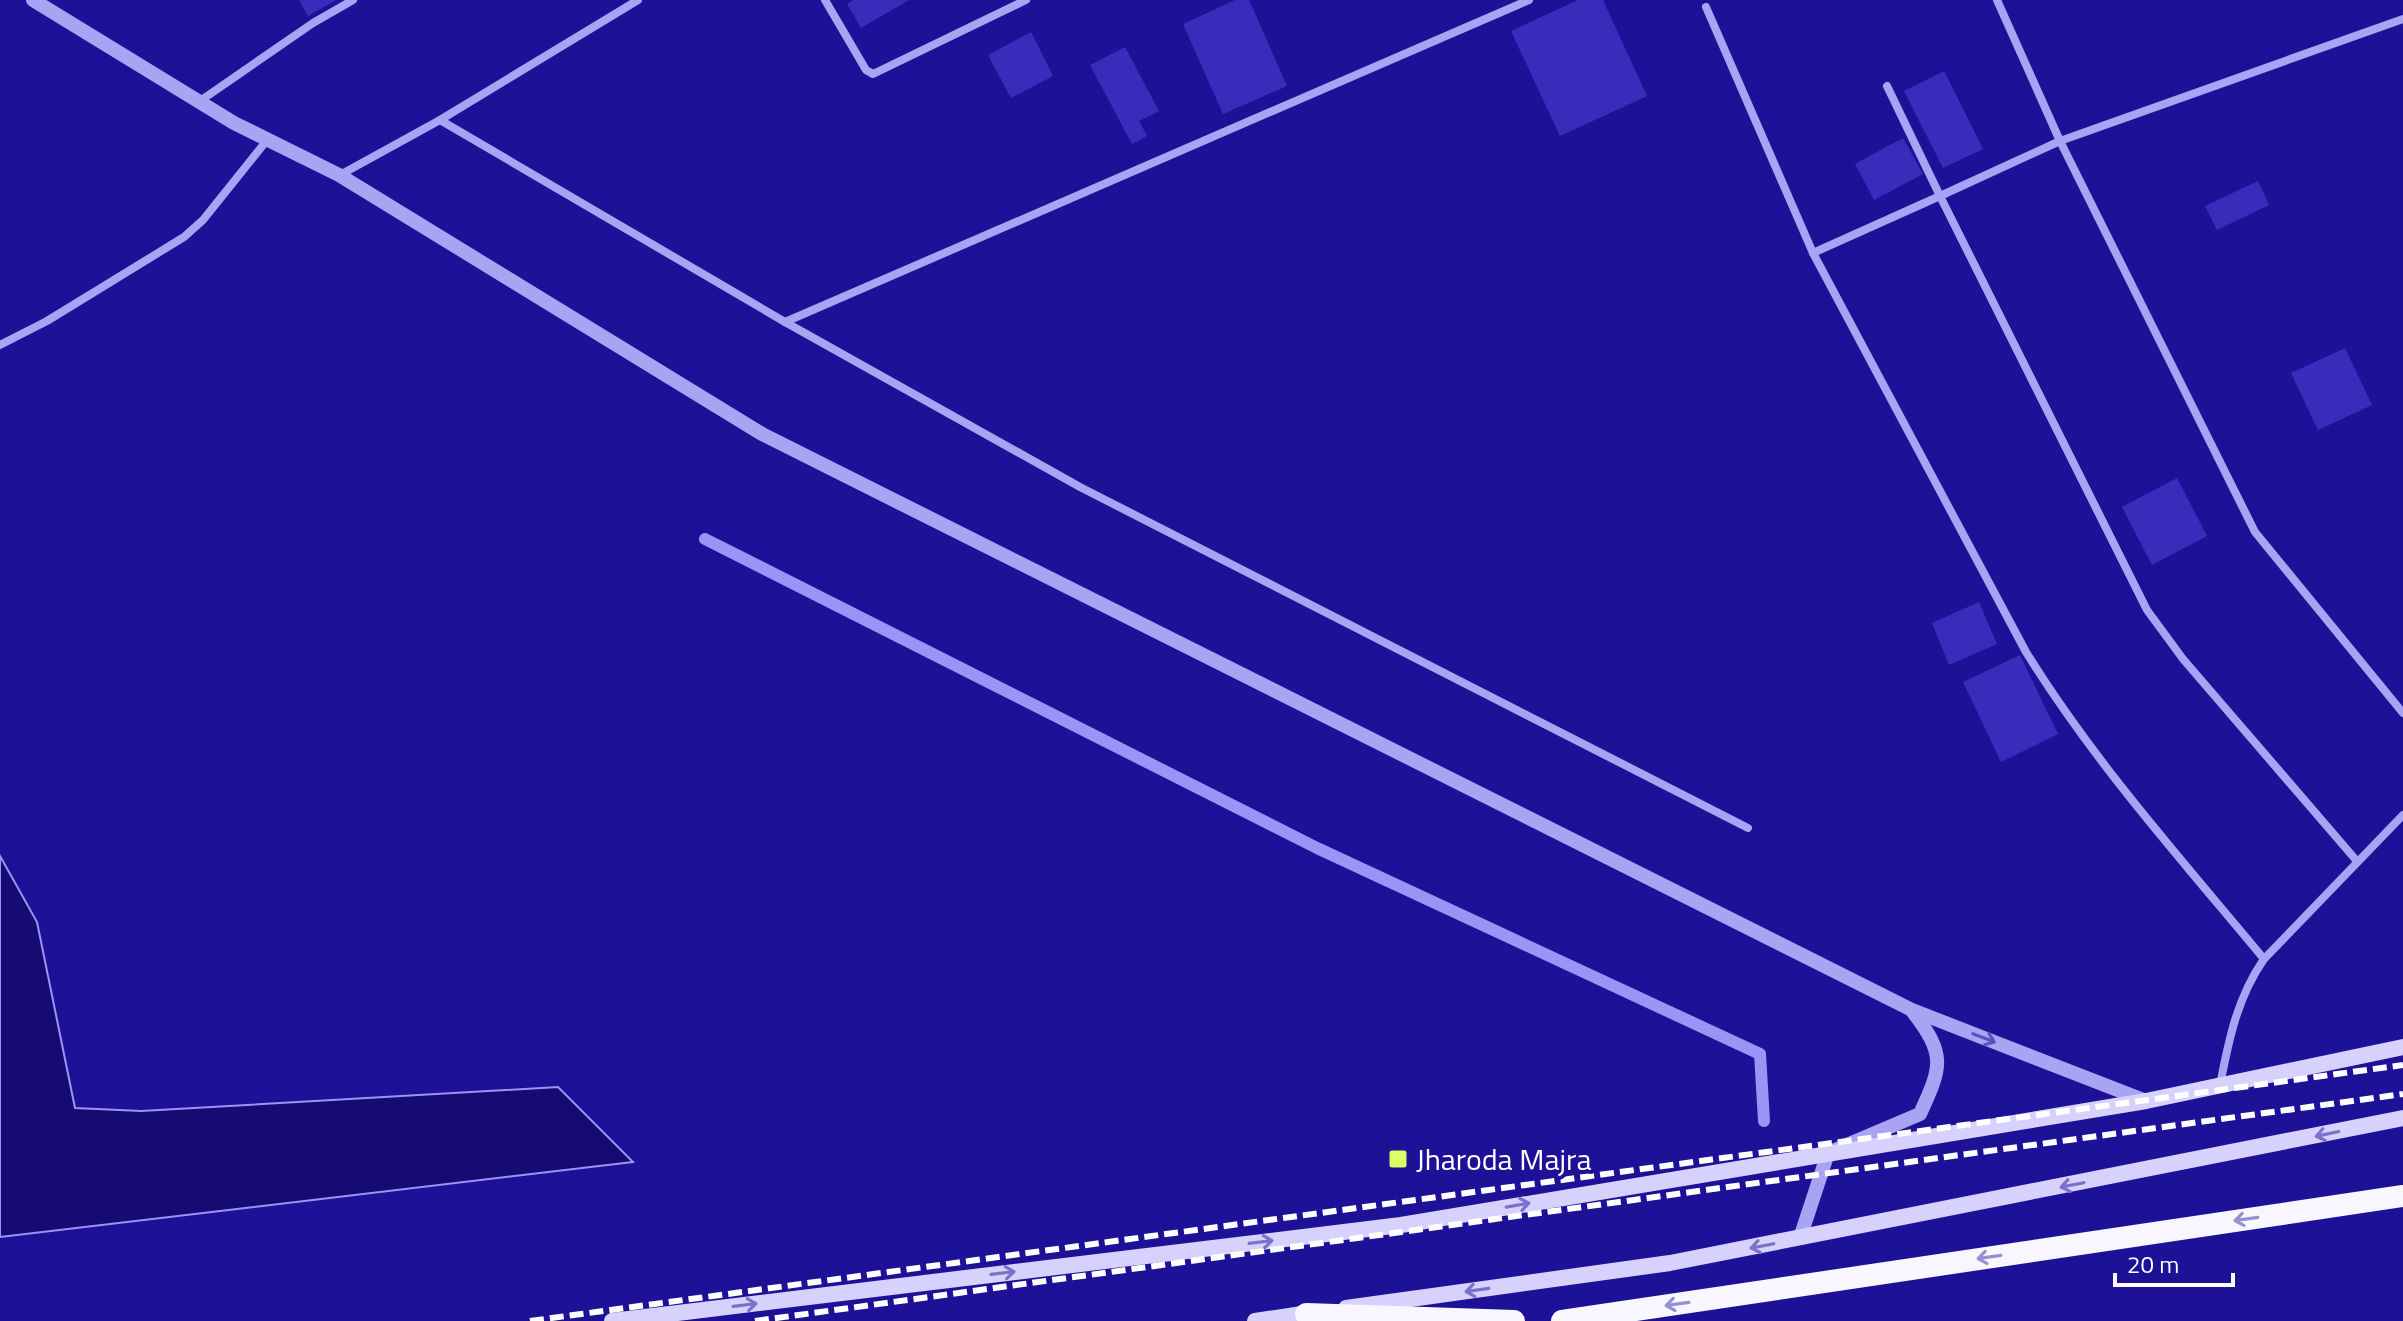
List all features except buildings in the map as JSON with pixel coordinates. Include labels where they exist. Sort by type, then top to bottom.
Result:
[{"type":"highway","points":[[1562,1321],[2403,1196]]},
{"type":"highway","points":[[1306,1314],[1514,1321]]},
{"type":"main road","points":[[612,1321],[1401,1225],[2146,1101],[2403,1047]]},
{"type":"main road","points":[[1255,1321],[1670,1263],[2403,1118]]},
{"type":"street","points":[[33,0],[200,101],[339,175],[762,434],[1912,1010],[2146,1101]]},
{"type":"street","points":[[200,101],[353,0]]},
{"type":"street","points":[[339,175],[440,120],[638,0]]},
{"type":"street","points":[[825,0],[866,70],[873,74],[1026,0]]},
{"type":"street","points":[[785,322],[1529,0]]},
{"type":"street","points":[[1997,0],[2060,141],[2255,532],[2403,713]]},
{"type":"street","points":[[1706,7],[1813,253],[2026,652],[2061,710],[2264,959]]},
{"type":"street","points":[[1813,253],[2060,141],[2403,19]]},
{"type":"street","points":[[1887,86],[2147,610],[2183,659],[2356,860]]},
{"type":"street","points":[[440,120],[785,322],[1080,487],[1748,828]]},
{"type":"street","points":[[0,345],[47,321],[184,237],[203,220],[268,139]]},
{"type":"street","points":[[2219,1086],[2231,1026],[2245,986],[2264,959],[2356,860],[2403,815]]},
{"type":"street","points":[[1800,1238],[1828,1153],[1920,1114],[1937,1079],[1936,1042],[1912,1010]]},
{"type":"shaded area","points":[[0,856],[37,922],[75,1108],[141,1111],[558,1087],[633,1162],[0,1237]]},
{"type":"waterway","points":[[705,539],[1317,848],[1760,1054],[1764,1121]]},
{"type":"railway","points":[[530,1321],[2403,1065]]},
{"type":"railway","points":[[755,1321],[2403,1094]]},
{"type":"place","name":"Jharoda Majra","points":[[1398,1159]]}]
